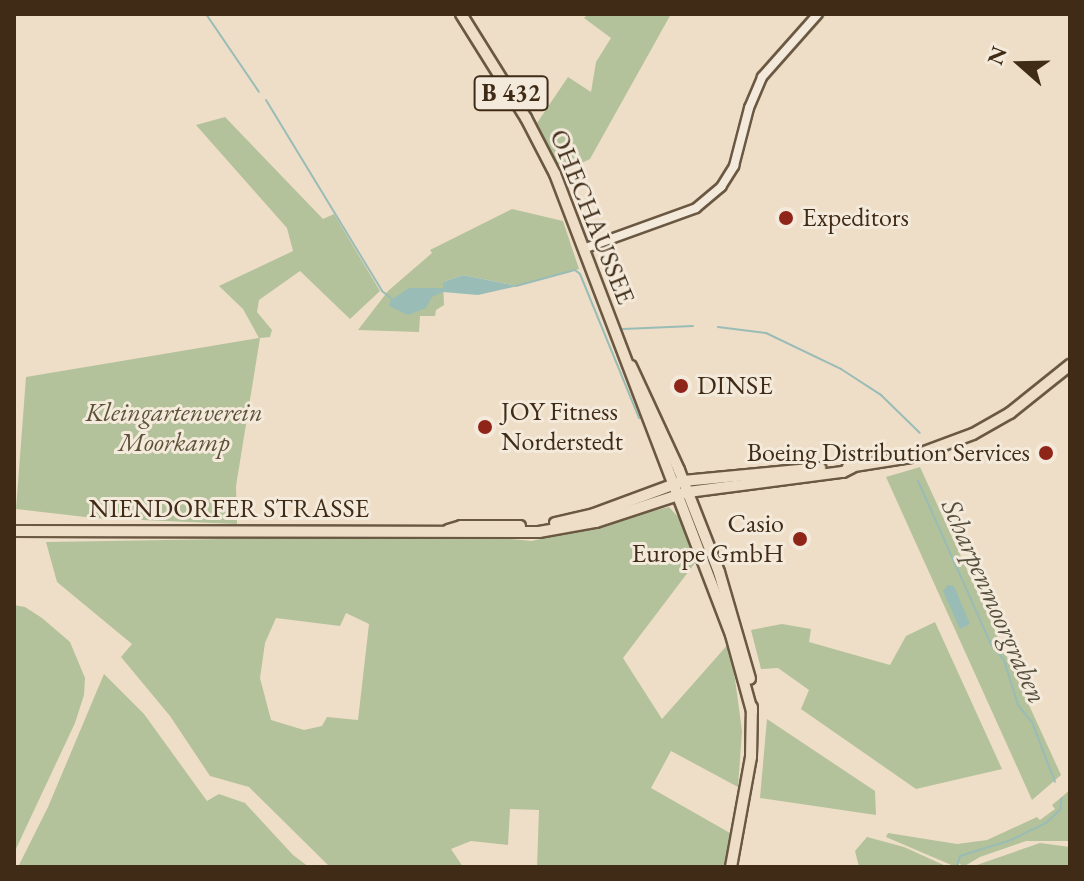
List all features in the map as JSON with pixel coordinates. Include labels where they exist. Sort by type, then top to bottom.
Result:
[{"type":"main road","name":"OHECHAUSSEE","points":[[461,14],[543,147],[626,359],[641,381],[731,635],[752,711],[751,757],[731,867]]},
{"type":"main road","name":"NIENDORFER STRASSE","points":[[14,531],[514,533],[573,527],[680,488],[843,472],[853,467],[911,457],[973,434],[1010,413],[1070,365]]},
{"type":"street","points":[[583,249],[696,208],[721,187],[734,166],[749,108],[762,77],[818,14]]},
{"type":"green space","points":[[588,14],[671,14],[590,159],[561,173],[537,123],[568,77],[591,92],[596,62],[611,38],[584,18]]},
{"type":"green space","name":"Kleingartenverein Moorkamp","points":[[225,117],[323,219],[334,214],[380,291],[350,319],[300,271],[259,300],[257,312],[272,330],[270,337],[260,338],[236,486],[237,524],[94,518],[16,509],[26,377],[259,338],[243,309],[219,286],[293,251],[287,228],[196,125]]},
{"type":"green space","points":[[512,209],[563,221],[579,269],[518,286],[463,275],[443,282],[444,305],[436,310],[435,316],[420,316],[419,332],[358,330],[388,291],[432,253],[430,250]]},
{"type":"green space","points":[[920,467],[1061,775],[1032,800],[886,477]]},
{"type":"green space","points":[[669,507],[681,520],[698,559],[623,658],[662,719],[730,642],[742,731],[738,787],[671,751],[651,788],[730,833],[724,867],[537,867],[539,810],[510,809],[508,845],[471,841],[451,849],[463,867],[330,867],[249,787],[210,776],[170,716],[121,657],[132,644],[57,582],[46,542],[489,537],[532,541]],"holes":[[[346,613],[369,624],[358,720],[327,717],[322,726],[304,730],[271,720],[260,678],[265,643],[276,618],[340,626]]]},
{"type":"green space","points":[[14,605],[25,607],[42,618],[70,642],[85,678],[84,695],[75,723],[14,853]]},
{"type":"green space","points":[[935,622],[1002,769],[916,789],[801,709],[809,690],[778,668],[761,669],[751,630],[782,624],[811,629],[809,642],[890,665],[906,636]]},
{"type":"green space","points":[[104,674],[144,714],[207,801],[219,794],[245,803],[293,855],[309,867],[18,867],[48,807]]},
{"type":"green space","points":[[767,719],[875,791],[876,815],[760,798]]},
{"type":"green space","points":[[1070,790],[1070,841],[1026,841],[980,857],[963,867],[959,863],[956,867],[886,837],[888,833],[957,844],[987,840],[1037,817],[1040,820],[1055,809],[1052,805]]},
{"type":"green space","points":[[867,837],[904,847],[948,867],[859,867],[855,851]]},
{"type":"green space","points":[[1040,843],[1070,847],[1070,867],[971,867]]},
{"type":"water","points":[[463,275],[518,286],[478,295],[443,292],[432,297],[426,308],[408,315],[389,306],[391,300],[409,288],[443,288],[443,282]]},
{"type":"water","points":[[948,585],[954,586],[970,624],[960,629],[943,591]]},
{"type":"waterway","name":"Scharpenmoorgraben","points":[[206,14],[259,92]]},
{"type":"waterway","name":"Scharpenmoorgraben","points":[[266,100],[382,291],[393,300]]},
{"type":"waterway","name":"Scharpenmoorgraben","points":[[516,286],[575,270],[580,274],[639,418]]},
{"type":"waterway","name":"Scharpenmoorgraben","points":[[623,329],[693,326]]},
{"type":"waterway","name":"Scharpenmoorgraben","points":[[718,327],[766,333],[841,369],[881,395],[920,433]]},
{"type":"waterway","name":"Scharpenmoorgraben","points":[[918,481],[991,644],[1004,660],[1018,705],[1032,722],[1055,782]]},
{"type":"waterway","name":"Scharpenmoorgraben","points":[[957,867],[960,856],[1011,840],[1046,823],[1060,810],[1062,798]]},
{"type":"place","name":"Expeditors","points":[[786,218]]},
{"type":"place","name":"DINSE","points":[[681,386]]},
{"type":"place","name":"JOY Fitness Norderstedt","points":[[485,427]]},
{"type":"place","name":"Boeing Distribution Services","points":[[1046,453]]},
{"type":"place","name":"Casio Europe GmbH","points":[[800,539]]}]
